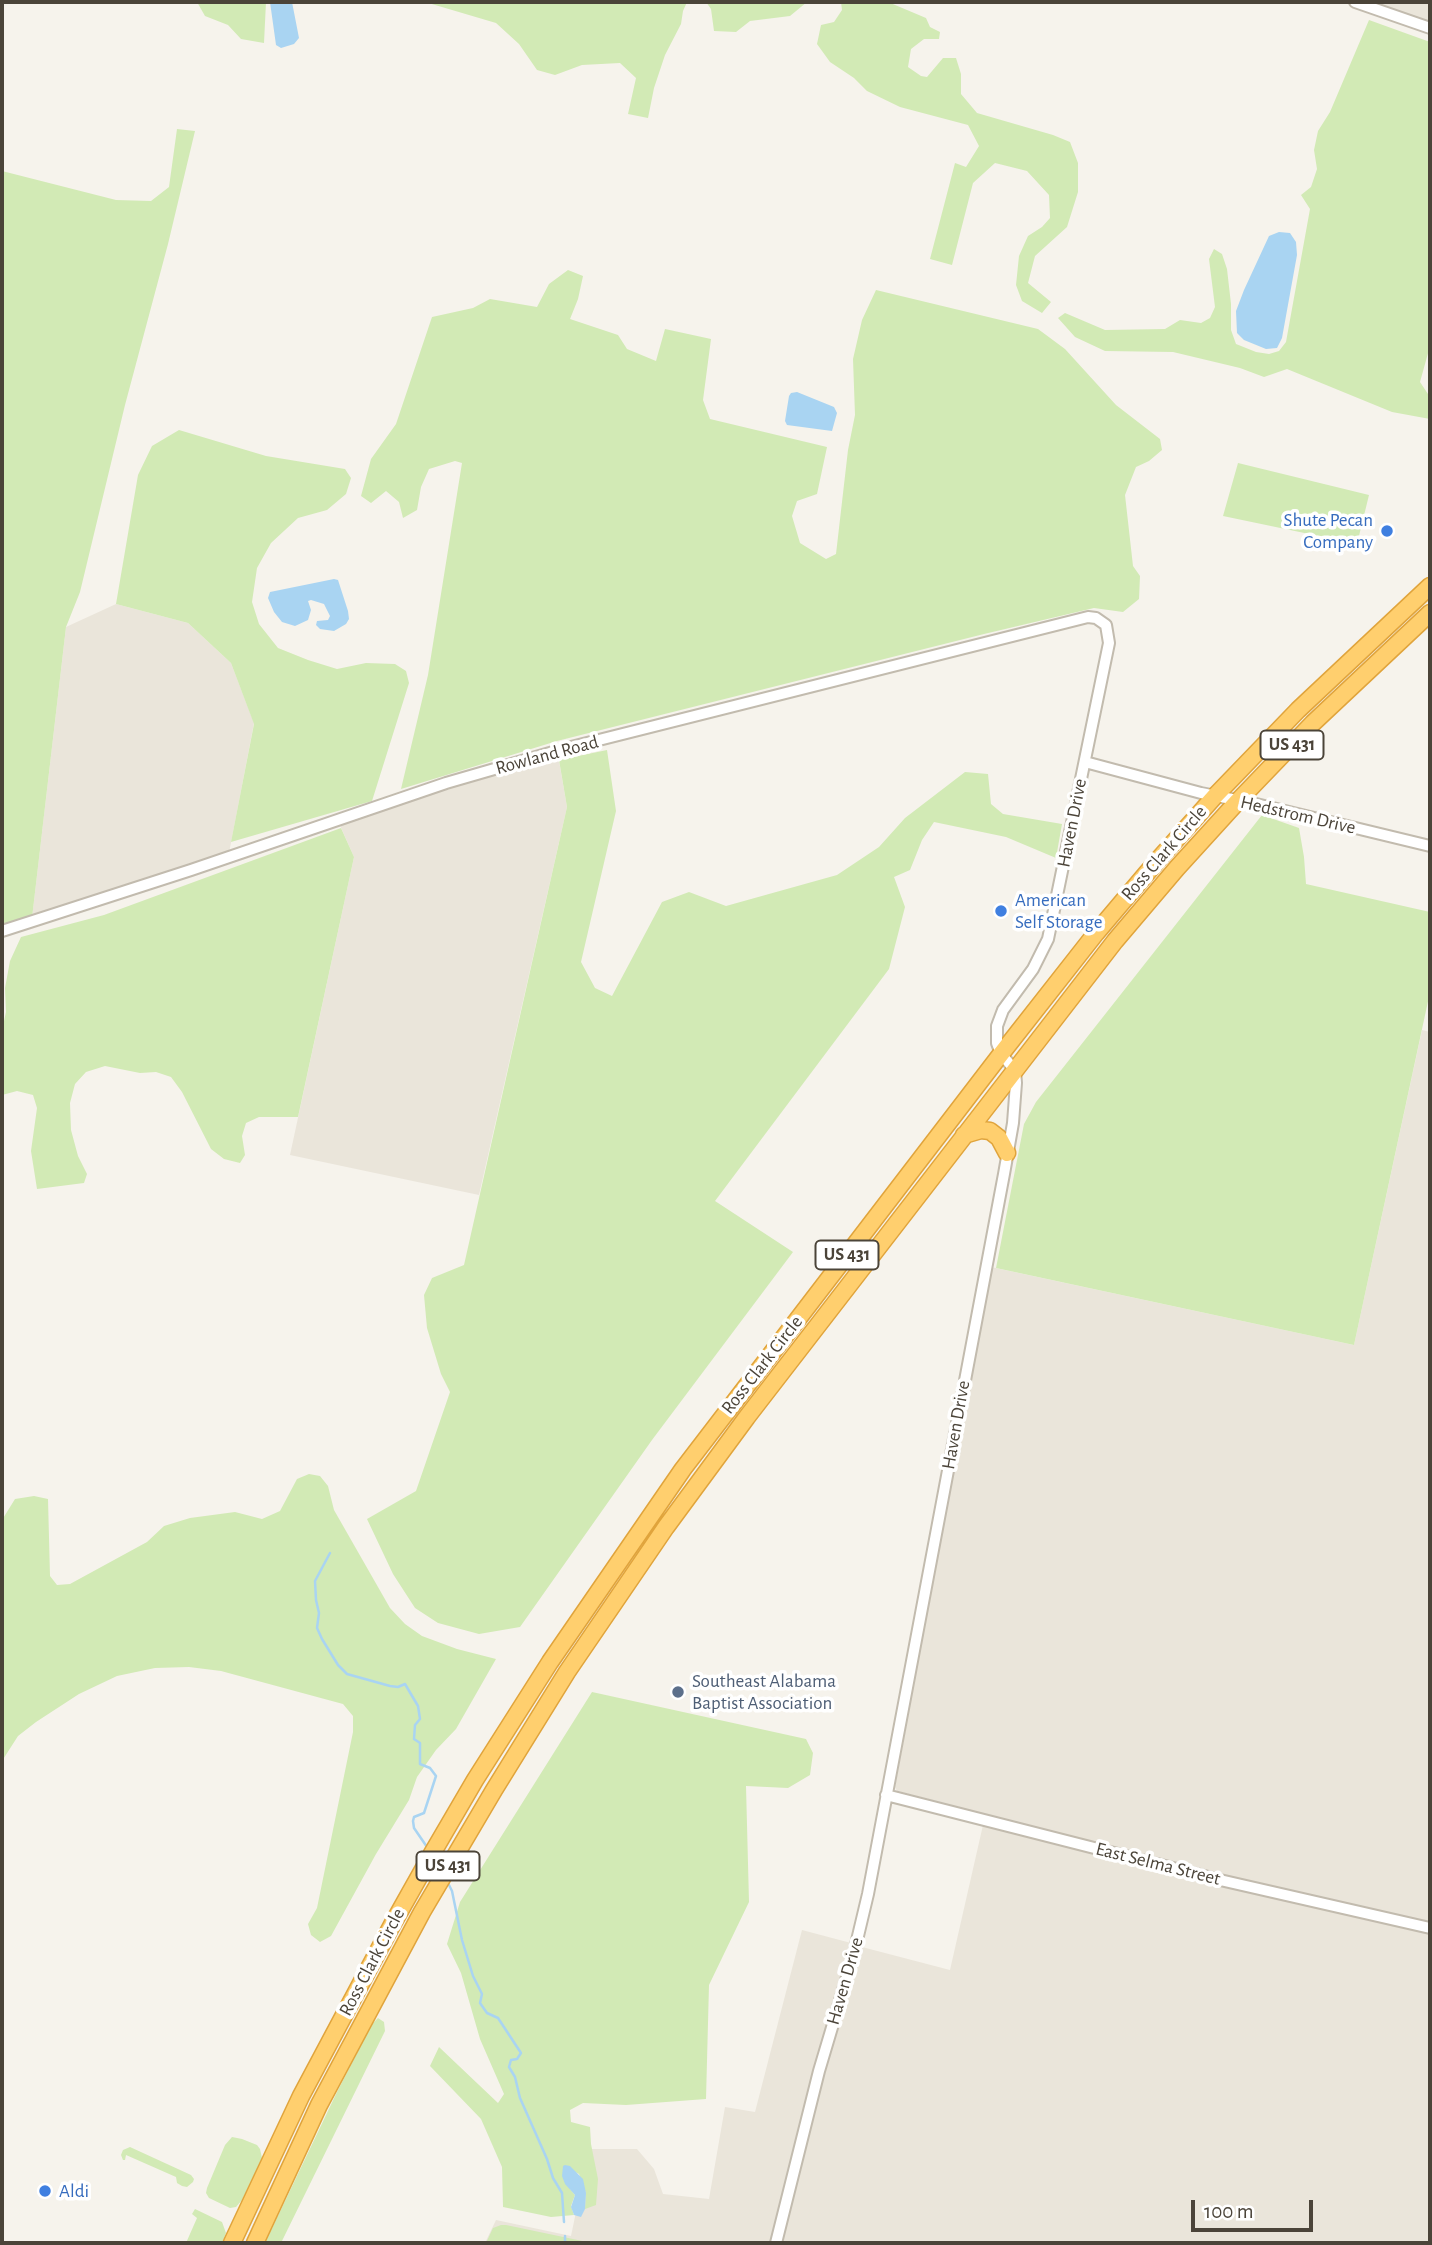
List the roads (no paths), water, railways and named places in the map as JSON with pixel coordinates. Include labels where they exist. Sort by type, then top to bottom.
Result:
[{"type":"highway","name":"Ross Clark Circle","points":[[232,2243],[300,2096],[433,1852],[489,1757],[642,1525],[730,1406],[1096,933],[1214,796],[1334,674],[1430,586]]},
{"type":"highway","name":"Ross Clark Circle","points":[[255,2243],[319,2105],[422,1912],[567,1672],[659,1537],[747,1417],[1115,942],[1238,801],[1347,690],[1430,613]]},
{"type":"highway","points":[[964,1135],[981,1130],[990,1131],[999,1138],[1007,1153]]},
{"type":"highway","points":[[834,1271],[850,1283]]},
{"type":"highway","points":[[642,1525],[659,1537]]},
{"type":"highway","points":[[362,1981],[372,2005]]},
{"type":"highway","points":[[361,2025],[362,1981]]},
{"type":"street","points":[[1355,2],[1430,28]]},
{"type":"street","name":"Rowland Road","points":[[2,931],[509,764],[1088,617],[1102,621]]},
{"type":"street","name":"Haven Drive","points":[[1001,1054],[996,1035],[999,1018],[1033,969],[1048,939],[1109,643],[1109,631],[1102,621]]},
{"type":"street","name":"Hedstrom Drive","points":[[1084,762],[1214,796],[1430,846]]},
{"type":"street","points":[[1001,1054],[1015,1070]]},
{"type":"street","name":"Haven Drive","points":[[776,2243],[819,2071],[853,1957],[1007,1153],[1015,1103],[1015,1070]]},
{"type":"street","name":"East Selma Street","points":[[886,1795],[1220,1880],[1430,1928]]},
{"type":"water","points":[[270,2],[292,2],[299,38],[294,44],[281,48],[276,45]]},
{"type":"water","points":[[1279,232],[1290,233],[1296,242],[1297,255],[1282,338],[1277,348],[1266,349],[1244,340],[1237,333],[1236,311],[1269,236]]},
{"type":"water","points":[[797,392],[834,407],[837,413],[832,431],[787,425],[785,421],[789,396]]},
{"type":"water","points":[[338,580],[349,619],[334,631],[320,629],[316,625],[317,621],[328,620],[330,616],[324,604],[308,601],[311,610],[308,620],[295,626],[282,622],[268,598],[270,592]]},
{"type":"water","points":[[565,2165],[570,2166],[583,2179],[586,2193],[585,2209],[581,2217],[574,2215],[571,2207],[575,2195],[562,2176]]},
{"type":"waterway","points":[[330,1553],[315,1581],[319,1613],[317,1628],[338,1665],[347,1674],[390,1686],[405,1684],[418,1706],[420,1719],[415,1725],[414,1739],[420,1743],[420,1764],[430,1768],[436,1776],[424,1813],[414,1817],[413,1821],[414,1828],[427,1847]]},
{"type":"waterway","points":[[448,1883],[473,1976],[482,1994],[480,2003],[487,2013],[498,2018],[521,2053],[517,2059],[511,2060],[509,2067],[553,2178],[562,2193],[564,2222]]},
{"type":"waterway","points":[[565,2236],[565,2243]]},
{"type":"place","name":"Shute Pecan Company","points":[[1387,531]]},
{"type":"place","name":"American Self Storage","points":[[1001,911]]},
{"type":"place","name":"Southeast Alabama Baptist Association","points":[[678,1692]]},
{"type":"place","name":"Aldi","points":[[45,2191]]}]
